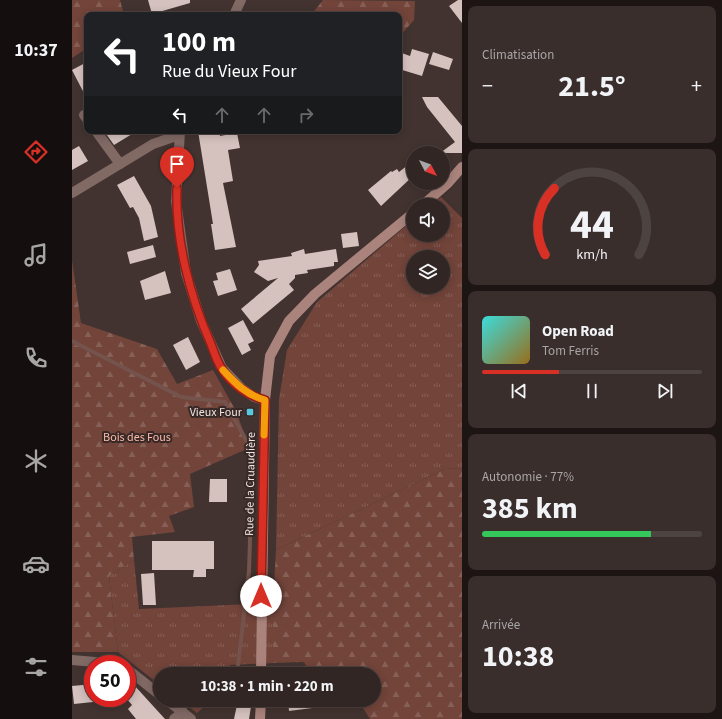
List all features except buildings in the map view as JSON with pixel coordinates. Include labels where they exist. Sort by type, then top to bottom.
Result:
[{"type":"main road","points":[[431,198],[448,183],[462,167]]},
{"type":"main road","name":"Rue de la Cruaudière","points":[[261,667],[265,400],[270,356],[290,320],[315,294],[406,219]]},
{"type":"main road","points":[[260,719],[261,707]]},
{"type":"street","points":[[235,12],[241,0]]},
{"type":"street","points":[[98,134],[120,164]]},
{"type":"street","points":[[72,193],[152,144],[177,134]]},
{"type":"street","points":[[180,134],[176,200],[186,273],[201,321],[222,368],[241,388],[254,397],[265,400]]},
{"type":"street","points":[[72,660],[84,661]]},
{"type":"street","points":[[136,676],[153,689]]},
{"type":"street","points":[[176,707],[192,719]]},
{"type":"street","points":[[174,719],[183,712]]},
{"type":"green space","points":[[72,0],[120,0],[123,12],[84,12],[84,50],[72,58]]},
{"type":"green space","points":[[323,0],[415,1],[414,20],[402,34],[402,12],[313,12]]},
{"type":"green space","points":[[450,206],[462,218],[462,468],[445,469],[276,550],[279,399],[287,350],[317,302],[406,226],[406,242],[450,242]]},
{"type":"green space","name":"Bois des Fous","points":[[72,260],[81,323],[157,349],[177,384],[213,370],[237,413],[249,448],[190,474],[194,507],[169,516],[175,532],[132,537],[134,560],[109,576],[118,652],[72,652]]},
{"type":"green space","points":[[462,468],[462,719],[370,719],[362,707],[381,707],[381,667],[306,667],[304,662],[273,663],[273,603],[276,550],[445,469]]},
{"type":"green space","points":[[134,560],[139,609],[273,603],[273,663],[230,665],[230,667],[153,667],[153,680],[136,666],[136,655],[122,655],[118,652],[109,576]]},
{"type":"green space","points":[[189,707],[204,707],[197,713]]},
{"type":"waterway","points":[[72,341],[181,397],[225,402],[250,447],[251,508],[249,571],[238,667]]},
{"type":"slow traffic","points":[[223,370],[241,388],[254,397],[265,400],[264,435]]},
{"type":"place","name":"Vieux Four","points":[[250,412]]},
{"type":"route","points":[[177,188],[176,200],[186,273],[201,321],[222,368],[241,388],[254,397],[265,400],[261,596]]}]
